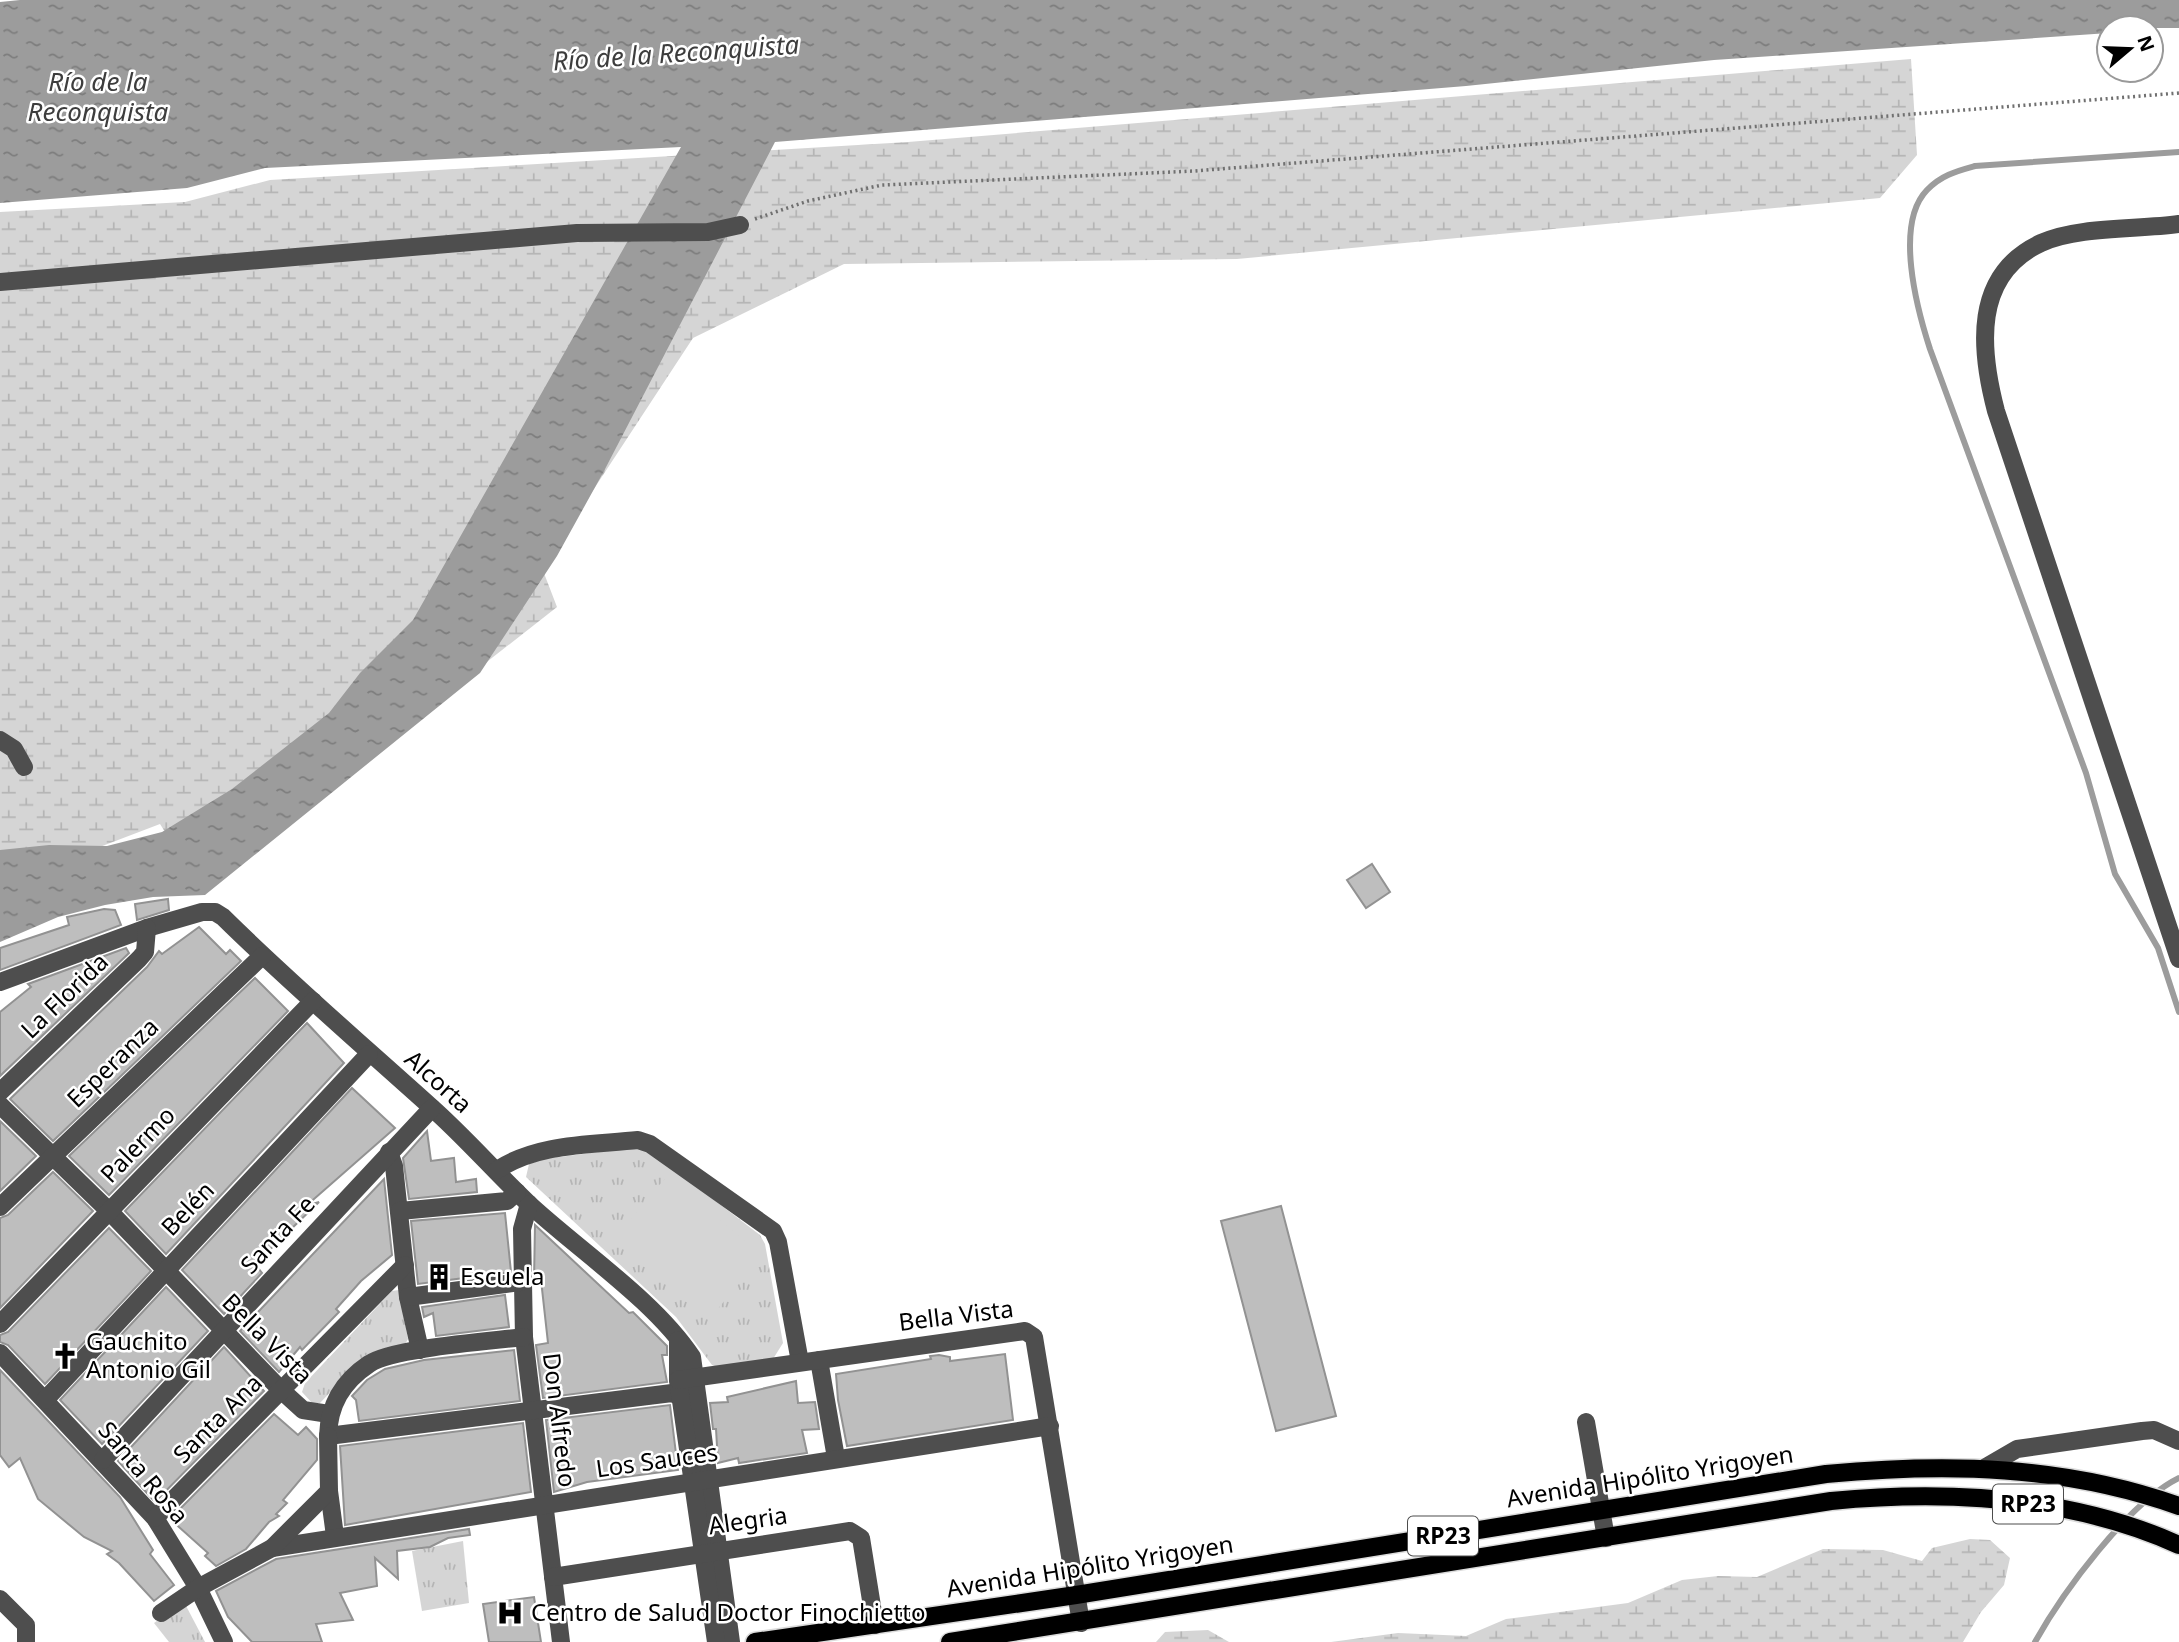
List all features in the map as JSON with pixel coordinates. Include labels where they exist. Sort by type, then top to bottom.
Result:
[{"type":"main road","name":"Avenida Hipólito Yrigoyen","points":[[755,1642],[1076,1595],[1826,1474],[1884,1469],[1986,1467],[2081,1480],[2178,1506]]},
{"type":"main road","name":"RP23","points":[[950,1642],[1831,1501],[1883,1496],[1968,1496],[2086,1516],[2175,1543]]},
{"type":"street","points":[[2179,224],[2080,234],[2042,242],[2010,267],[1988,305],[1983,331],[1984,358],[1996,411],[2179,959]]},
{"type":"street","points":[[0,282],[578,233],[708,232],[740,225]]},
{"type":"street","points":[[0,740],[13,749],[24,767]]},
{"type":"street","name":"Alcorta","points":[[147,928],[202,912],[215,912],[369,1054],[432,1108],[523,1198],[664,1322],[692,1357],[684,1386],[711,1551],[731,1642]]},
{"type":"street","points":[[0,982],[147,928]]},
{"type":"street","name":"La Florida","points":[[0,1092],[139,959],[145,952],[147,928]]},
{"type":"street","name":"Esperanza","points":[[0,1207],[262,956]]},
{"type":"street","name":"Palermo","points":[[0,1324],[313,1001]]},
{"type":"street","name":"Belén","points":[[45,1400],[369,1054]]},
{"type":"street","name":"Bella Vista","points":[[0,1105],[109,1211],[281,1390],[303,1410],[315,1414],[329,1414]]},
{"type":"street","name":"Santa Fe","points":[[103,1460],[432,1108]]},
{"type":"street","points":[[497,1170],[527,1153],[638,1140],[650,1144],[773,1231],[778,1242],[800,1362]]},
{"type":"street","points":[[389,1152],[400,1211],[408,1297],[420,1350]]},
{"type":"street","points":[[400,1211],[523,1198]]},
{"type":"street","name":"Don Alfredo","points":[[523,1198],[520,1282],[530,1411],[561,1642]]},
{"type":"street","name":"Santa Ana","points":[[156,1518],[405,1265]]},
{"type":"street","points":[[408,1297],[520,1282]]},
{"type":"street","name":"Bella Vista","points":[[328,1436],[671,1393],[684,1386],[800,1362],[1025,1331],[1034,1337],[1081,1623]]},
{"type":"street","points":[[335,1536],[329,1491],[328,1436],[329,1414],[335,1399],[369,1364],[420,1350],[524,1337]]},
{"type":"street","name":"Santa Rosa","points":[[0,1353],[156,1518],[198,1588],[224,1642]]},
{"type":"street","points":[[819,1360],[836,1458]]},
{"type":"street","points":[[1586,1422],[1606,1538]]},
{"type":"street","name":"Los Sauces","points":[[272,1548],[544,1503],[1050,1426]]},
{"type":"street","points":[[1986,1467],[2017,1449],[2142,1431],[2154,1430],[2179,1441]]},
{"type":"street","name":"Los Sauces","points":[[160,1613],[198,1588],[272,1548],[329,1491]]},
{"type":"street","name":"Alegria","points":[[553,1577],[711,1551],[856,1533],[861,1538],[875,1625]]},
{"type":"street","name":"Alcorta","points":[[711,1551],[716,1642]]},
{"type":"street","points":[[0,1600],[26,1625],[26,1642]]},
{"type":"path","points":[[740,225],[808,201],[882,185],[1194,171],[2179,93]]},
{"type":"green space","points":[[1911,59],[1917,155],[1880,198],[1237,259],[844,264],[693,338],[542,568],[557,607],[200,887],[160,824],[76,856],[0,891],[0,212],[185,202],[270,180],[908,142]]},
{"type":"green space","points":[[638,1147],[654,1154],[760,1235],[765,1244],[783,1343],[773,1359],[720,1368],[712,1365],[676,1317],[526,1177],[529,1164],[536,1160]]},
{"type":"green space","points":[[667,1176],[762,1255],[717,1310],[621,1231]]},
{"type":"green space","points":[[399,1290],[408,1339],[404,1346],[366,1355],[320,1403],[313,1404],[302,1392],[305,1383],[392,1291]]},
{"type":"green space","points":[[1970,1539],[1990,1540],[2010,1558],[2004,1585],[1981,1612],[1963,1642],[1331,1642],[1398,1633],[1466,1636],[1506,1619],[1628,1603],[1682,1580],[1718,1576],[1757,1577],[1823,1549],[1883,1550],[1922,1561],[1932,1548]]},
{"type":"green space","points":[[463,1541],[469,1603],[422,1611],[412,1551]]},
{"type":"green space","points":[[184,1602],[205,1642],[169,1642],[154,1623]]},
{"type":"green space","points":[[1208,1630],[1229,1642],[1156,1642],[1165,1632]]},
{"type":"water","name":"Río de la Reconquista","points":[[2179,0],[2179,28],[2165,28],[2165,14],[2095,14],[2095,34],[1714,60],[1466,86],[775,142],[557,556],[480,673],[205,895],[153,897],[105,905],[58,917],[0,942],[0,850],[49,845],[107,846],[162,832],[232,789],[329,713],[360,673],[413,620],[681,147],[265,168],[187,188],[0,203],[0,2]]},
{"type":"building","points":[[1372,864],[1390,892],[1366,908],[1347,880]]},
{"type":"building","points":[[168,899],[169,910],[137,920],[135,904]]},
{"type":"building","points":[[104,909],[115,910],[121,925],[0,970],[0,948],[69,925],[67,917]]},
{"type":"building","points":[[199,927],[226,954],[230,950],[241,961],[53,1141],[10,1099],[147,967],[159,951],[162,954]]},
{"type":"building","points":[[126,948],[129,953],[0,1076],[0,1012],[31,987],[28,984]]},
{"type":"building","points":[[255,978],[288,1011],[109,1195],[69,1156]]},
{"type":"building","points":[[307,1023],[344,1063],[166,1254],[125,1211]]},
{"type":"building","points":[[352,1088],[395,1128],[306,1206],[319,1202],[255,1264],[262,1273],[224,1314],[182,1270]]},
{"type":"building","points":[[0,1121],[36,1156],[0,1191]]},
{"type":"building","points":[[427,1131],[431,1161],[454,1158],[456,1182],[476,1179],[477,1192],[409,1199],[403,1158]]},
{"type":"building","points":[[53,1172],[93,1211],[0,1308],[0,1218],[8,1215]]},
{"type":"building","points":[[384,1179],[392,1255],[361,1281],[336,1309],[339,1312],[302,1350],[300,1347],[279,1372],[240,1331]]},
{"type":"building","points":[[1281,1206],[1336,1416],[1276,1431],[1221,1221]]},
{"type":"building","points":[[505,1213],[511,1272],[418,1284],[411,1221]]},
{"type":"building","points":[[535,1225],[667,1346],[667,1355],[662,1355],[667,1382],[543,1398],[536,1345],[548,1343],[541,1280],[534,1281]]},
{"type":"building","points":[[109,1228],[151,1271],[45,1384],[8,1345],[0,1342],[0,1335],[8,1332]]},
{"type":"building","points":[[166,1287],[208,1331],[102,1444],[60,1400]]},
{"type":"building","points":[[505,1295],[509,1327],[436,1336],[433,1313],[424,1317],[422,1307]]},
{"type":"building","points":[[224,1347],[264,1391],[155,1502],[118,1461]]},
{"type":"building","points":[[514,1350],[520,1401],[359,1421],[356,1400],[352,1396],[367,1380],[385,1369],[424,1360]]},
{"type":"building","points":[[1005,1354],[1013,1420],[847,1446],[836,1374],[931,1359],[930,1356],[950,1357],[950,1361]]},
{"type":"building","points":[[0,1370],[120,1497],[153,1550],[150,1554],[174,1585],[154,1601],[119,1563],[107,1554],[112,1551],[84,1537],[38,1499],[20,1458],[9,1467],[0,1455]]},
{"type":"building","points":[[796,1381],[798,1403],[815,1402],[819,1429],[802,1430],[807,1453],[739,1463],[738,1458],[718,1463],[716,1429],[713,1429],[710,1403],[728,1402],[727,1397]]},
{"type":"building","points":[[670,1405],[678,1470],[587,1482],[554,1492],[546,1420]]},
{"type":"building","points":[[274,1414],[298,1435],[306,1427],[317,1439],[317,1460],[283,1500],[287,1503],[276,1514],[279,1516],[269,1522],[246,1549],[216,1566],[205,1556],[208,1553],[170,1519]]},
{"type":"building","points":[[523,1423],[531,1492],[345,1525],[340,1446]]},
{"type":"building","points":[[469,1529],[470,1535],[448,1538],[430,1547],[397,1551],[398,1579],[375,1558],[377,1586],[340,1593],[353,1620],[316,1624],[322,1642],[252,1642],[228,1617],[216,1591],[276,1559]]},
{"type":"building","points":[[534,1597],[541,1642],[489,1642],[483,1604]]},
{"type":"waterway","points":[[2179,152],[1975,166],[1956,172],[1932,185],[1917,205],[1910,245],[1919,312],[1930,349],[2086,773],[2115,874],[2158,948],[2179,1012]]},
{"type":"waterway","points":[[2035,1642],[2079,1575],[2118,1528],[2159,1490],[2179,1478]]},
{"type":"place","name":"Escuela","points":[[439,1277]]},
{"type":"place","name":"Gauchito Antonio Gil","points":[[65,1356]]},
{"type":"place","name":"Centro de Salud Doctor Finochietto","points":[[510,1613]]}]
